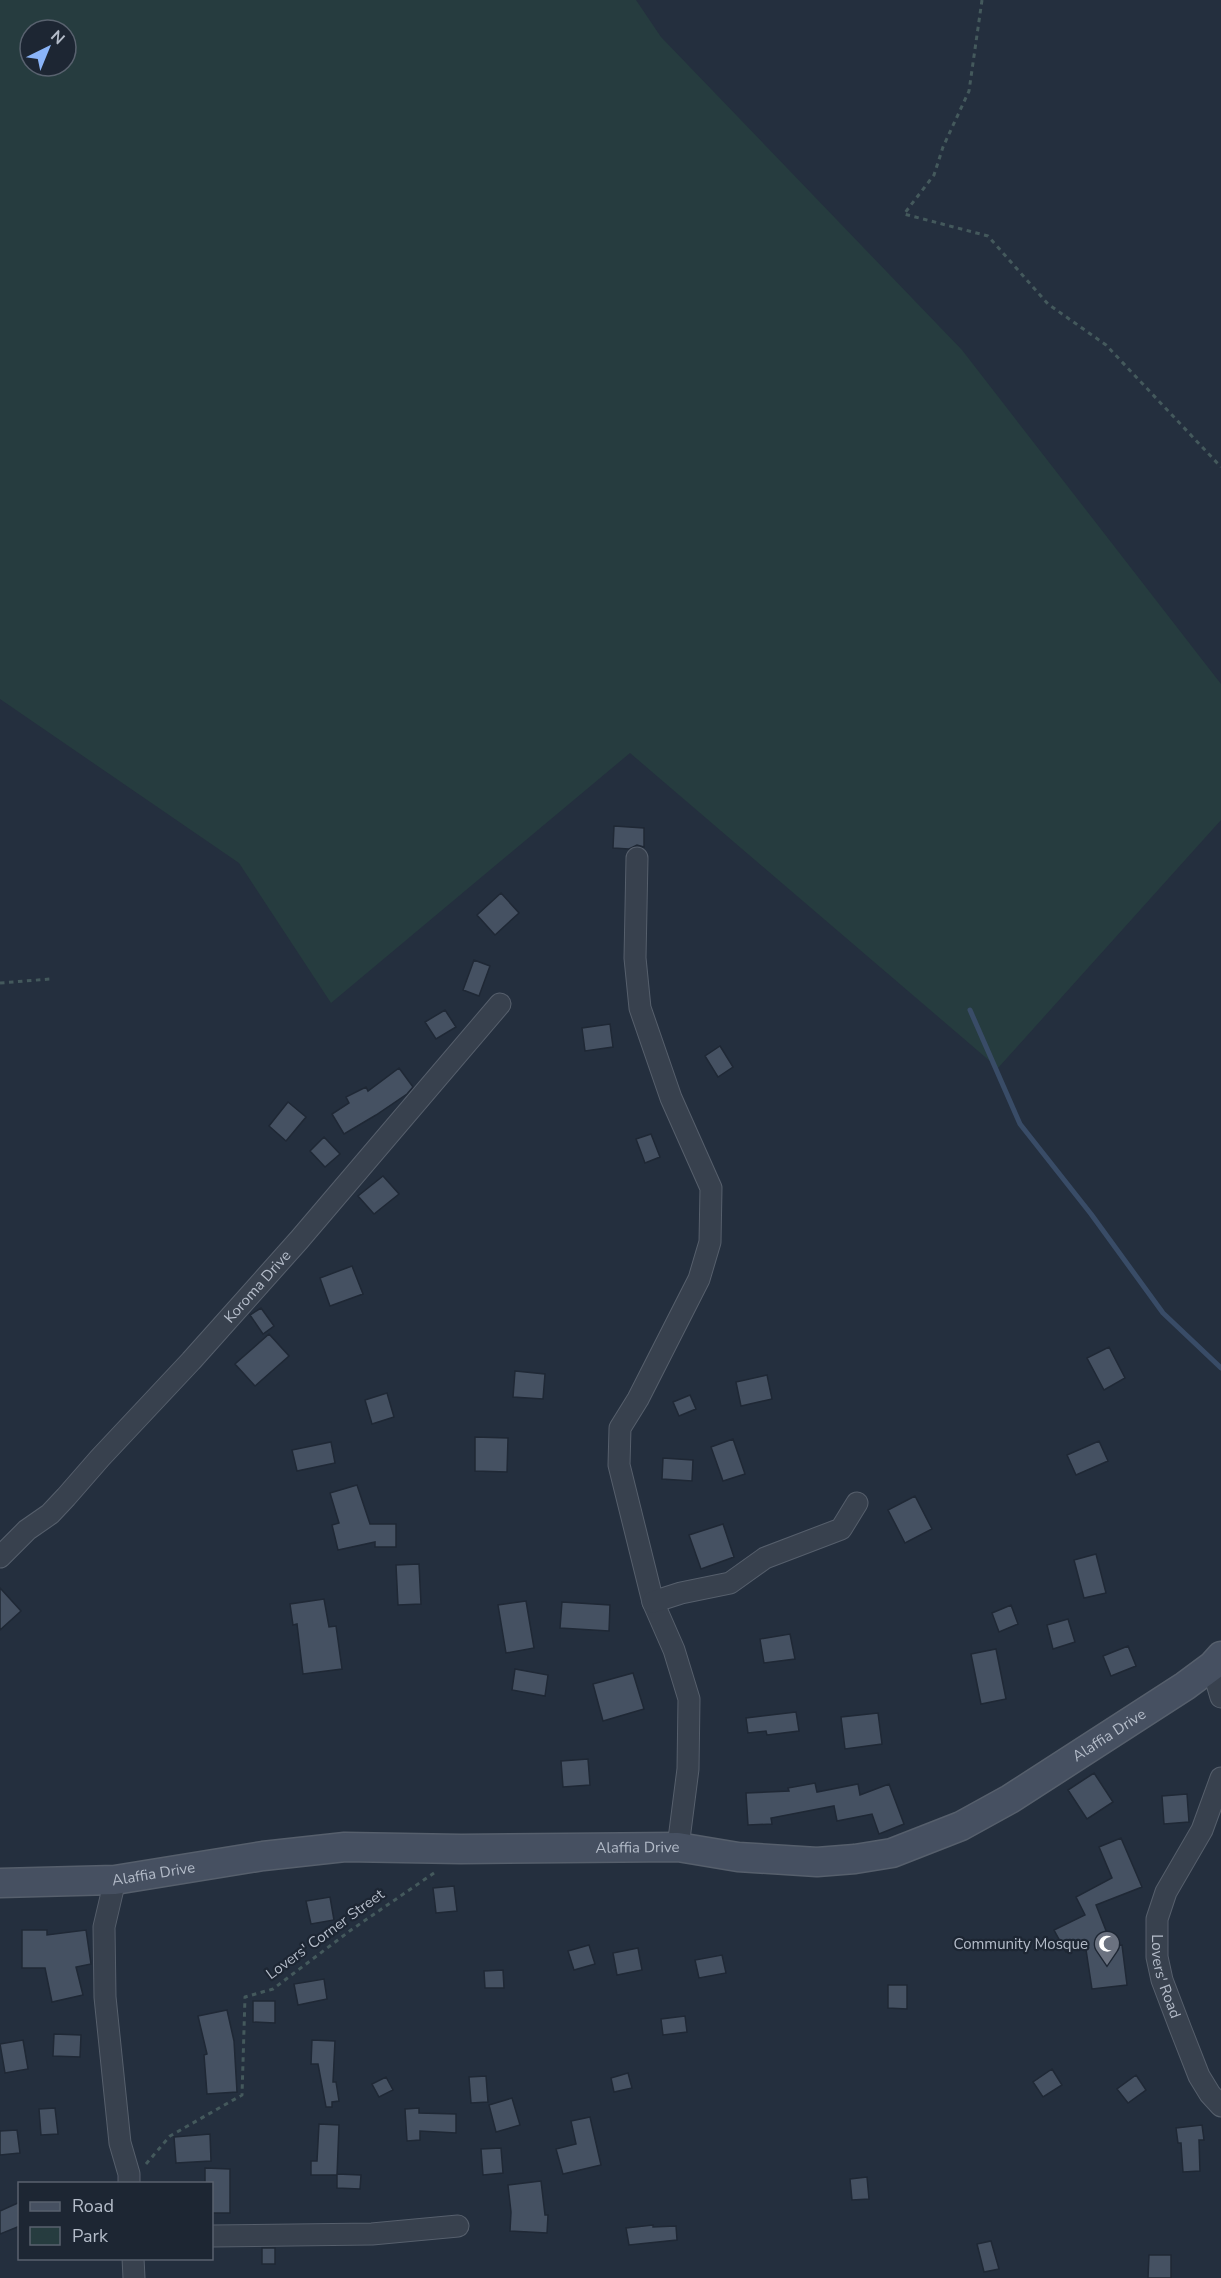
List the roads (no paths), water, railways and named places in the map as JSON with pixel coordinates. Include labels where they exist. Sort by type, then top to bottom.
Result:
[{"type":"street","points":[[637,858],[635,958],[640,1008],[671,1098],[711,1188],[711,1242],[699,1279],[638,1399],[620,1428],[619,1465],[653,1602],[674,1650],[690,1699],[688,1769],[678,1848]]},
{"type":"street","name":"Koroma Drive","points":[[0,1557],[27,1530],[50,1514],[191,1361],[299,1240],[500,1004]]},
{"type":"street","points":[[653,1602],[730,1582],[765,1558],[841,1529],[857,1503]]},
{"type":"street","points":[[1216,1661],[1221,1697]]},
{"type":"street","name":"Alaffia Drive","points":[[0,1883],[115,1880],[262,1856],[345,1847],[678,1848],[738,1857],[817,1862],[892,1853],[961,1826],[1010,1799],[1216,1661]]},
{"type":"street","name":"Lovers' Road","points":[[1221,1778],[1202,1830],[1164,1898],[1157,1919],[1157,1957],[1162,1980],[1199,2076],[1221,2106]]},
{"type":"street","points":[[115,1880],[105,1927],[105,1996],[120,2144],[129,2179]]},
{"type":"street","points":[[213,2236],[372,2234],[458,2226]]},
{"type":"street","points":[[133,2260],[134,2278]]},
{"type":"waterway","points":[[970,1010],[1020,1124],[1091,1214],[1163,1313],[1221,1368]]},
{"type":"place","name":"Community Mosque","points":[[1107,1967]]}]
